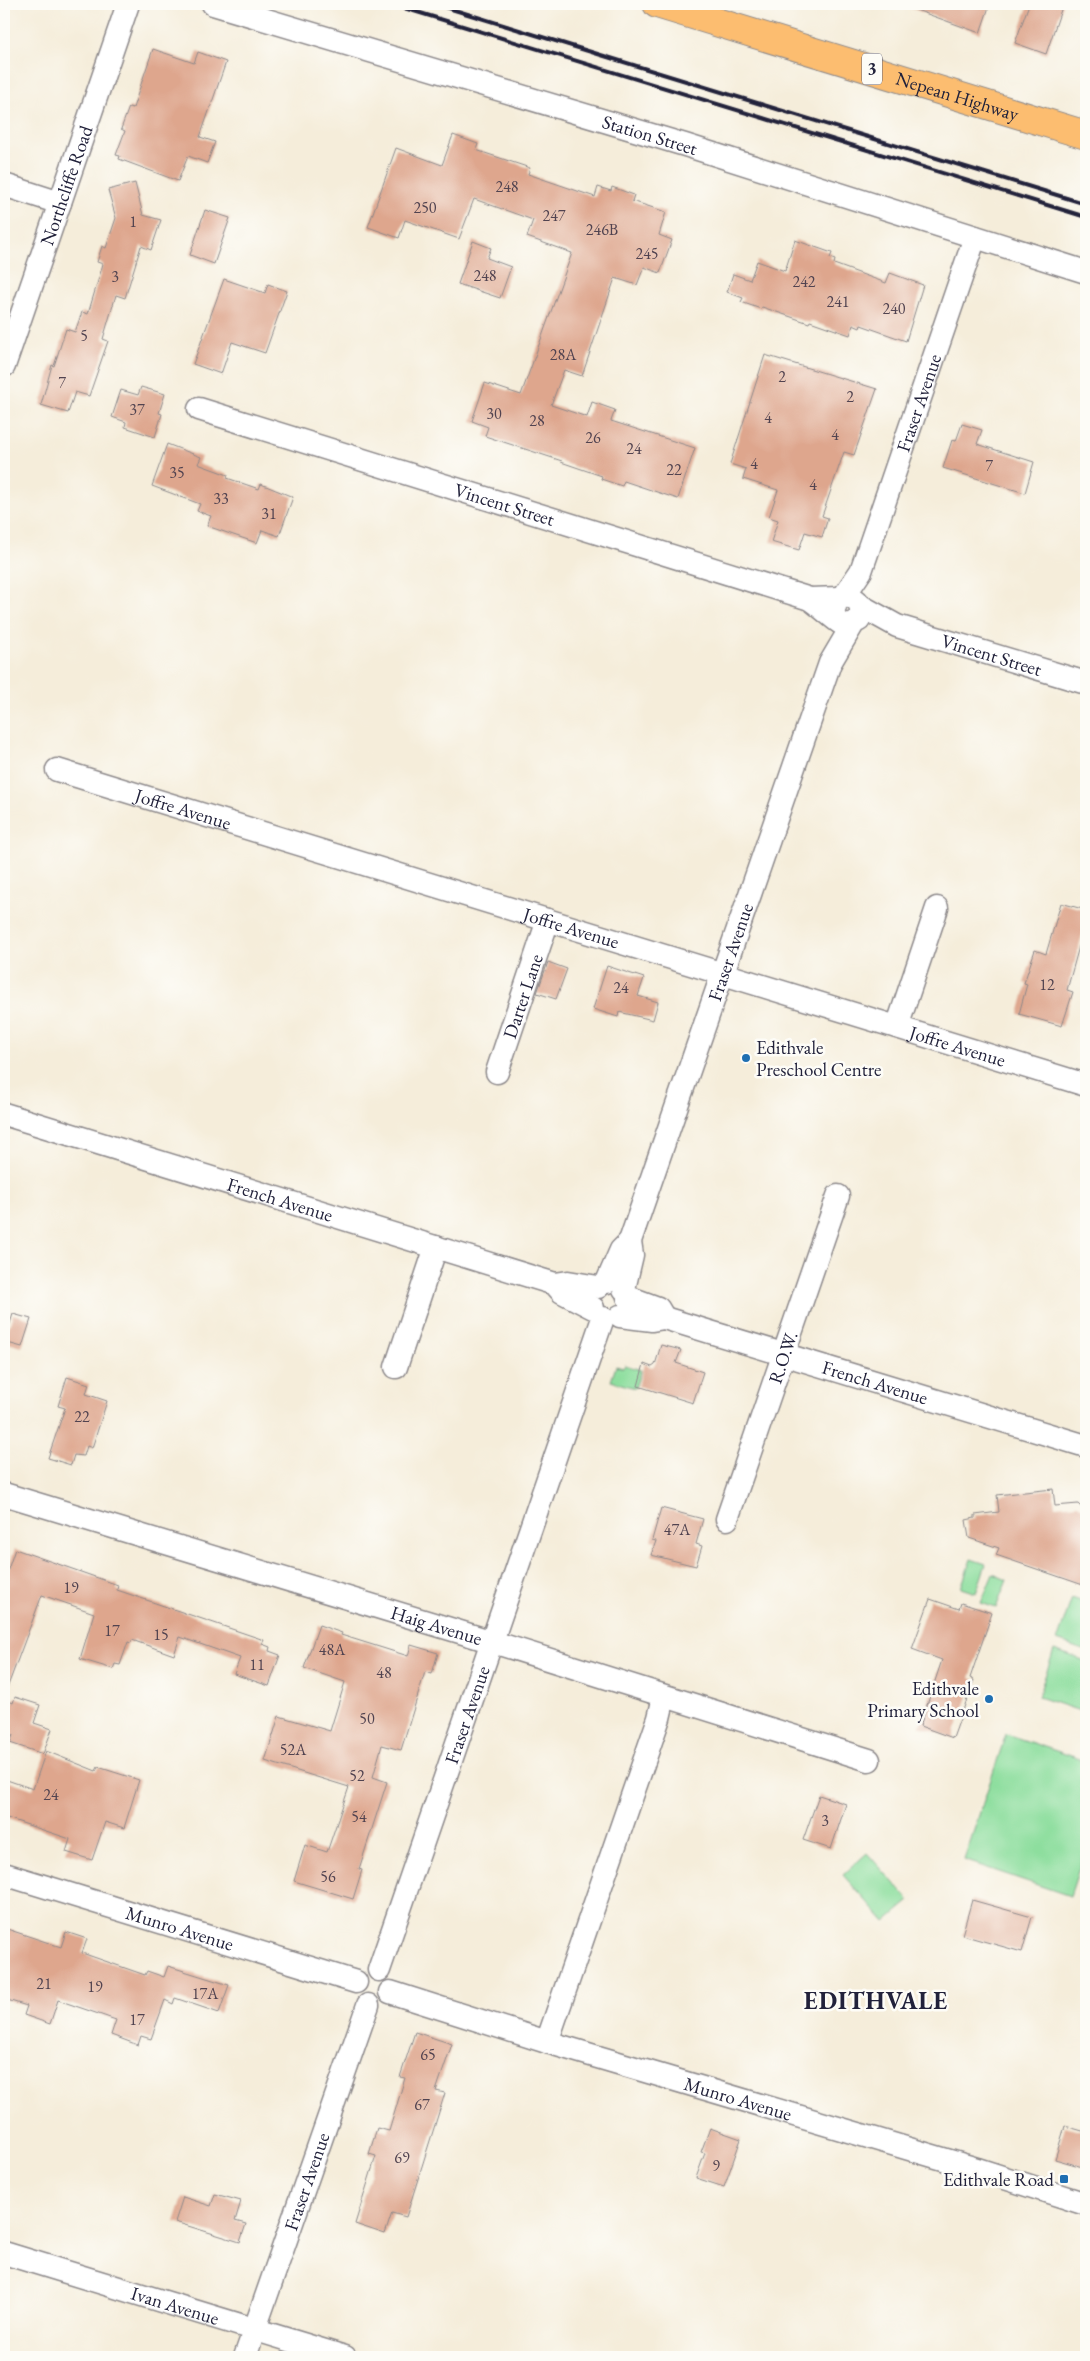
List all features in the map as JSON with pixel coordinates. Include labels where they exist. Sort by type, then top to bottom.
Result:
[{"type":"highway","name":"Nepean Highway","points":[[662,5],[1086,135]]},
{"type":"street","name":"Northcliffe Road","points":[[4,366],[128,4]]},
{"type":"street","name":"Station Street","points":[[213,4],[686,145],[1086,272]]},
{"type":"street","points":[[4,185],[60,203]]},
{"type":"street","name":"Fraser Avenue","points":[[379,1970],[610,1300],[632,1254],[630,1241],[975,237]]},
{"type":"street","name":"Vincent Street","points":[[198,409],[1086,683]]},
{"type":"street","name":"Joffre Avenue","points":[[57,770],[1086,1085]]},
{"type":"street","points":[[897,1027],[937,908]]},
{"type":"street","name":"Darter Lane","points":[[497,1072],[548,920]]},
{"type":"street","name":"French Avenue","points":[[4,1114],[555,1284],[568,1282],[610,1300],[658,1308],[664,1318],[1086,1446]]},
{"type":"street","name":"R.O.W.","points":[[727,1519],[838,1196]]},
{"type":"street","points":[[396,1367],[436,1247]]},
{"type":"street","name":"Haig Avenue","points":[[4,1494],[492,1642],[869,1760]]},
{"type":"street","points":[[547,2042],[664,1697]]},
{"type":"street","name":"Munro Avenue","points":[[4,1874],[356,1982]]},
{"type":"street","points":[[367,1970],[379,1970],[388,1978],[390,1992],[382,2003],[368,2005],[362,2003],[355,1994],[356,1982],[357,1977],[367,1970]]},
{"type":"street","name":"Munro Avenue","points":[[390,1992],[547,2042],[1086,2204]]},
{"type":"street","name":"Fraser Avenue","points":[[245,2357],[368,2005]]},
{"type":"street","name":"Ivan Avenue","points":[[4,2253],[345,2357]]},
{"type":"green space","points":[[625,1365],[641,1370],[635,1388],[611,1381],[616,1366],[623,1368]]},
{"type":"green space","points":[[971,1559],[986,1564],[976,1593],[961,1588]]},
{"type":"green space","points":[[993,1574],[1007,1580],[996,1608],[981,1603]]},
{"type":"green space","points":[[1072,1598],[1086,1603],[1086,1651],[1057,1641]]},
{"type":"green space","points":[[1054,1650],[1086,1661],[1086,1713],[1038,1697]]},
{"type":"green space","points":[[1006,1734],[1086,1761],[1086,1847],[1070,1896],[964,1860]]},
{"type":"green space","points":[[867,1853],[910,1901],[885,1922],[843,1875]]},
{"type":"building","points":[[906,4],[990,4],[980,33],[905,6]]},
{"type":"building","points":[[1029,4],[1063,4],[1046,54],[1015,43]]},
{"type":"building","points":[[153,49],[194,63],[198,52],[226,62],[200,137],[215,142],[207,163],[188,156],[178,181],[119,159],[120,156],[116,155],[125,131],[121,129],[129,107],[133,108]]},
{"type":"building","points":[[453,135],[478,144],[476,150],[530,168],[528,174],[595,197],[598,187],[611,191],[612,187],[634,195],[632,201],[666,212],[659,235],[672,240],[660,273],[644,267],[637,285],[615,278],[582,376],[564,370],[551,405],[587,417],[592,402],[615,410],[611,421],[695,448],[678,499],[624,481],[622,486],[601,479],[602,476],[562,461],[485,436],[488,427],[472,421],[485,383],[521,395],[572,253],[527,237],[533,220],[474,199],[459,239],[405,220],[399,238],[368,227],[396,148],[442,165]]},
{"type":"building","points":[[135,183],[143,215],[161,220],[151,250],[141,246],[125,298],[116,295],[103,339],[108,341],[89,396],[75,392],[68,413],[41,405],[52,365],[54,366],[66,329],[75,332],[82,312],[88,314],[103,264],[97,262],[102,246],[106,248],[116,218],[108,190]]},
{"type":"building","points":[[205,210],[230,218],[214,264],[190,255]]},
{"type":"building","points":[[795,240],[832,253],[830,258],[835,260],[834,264],[886,283],[890,273],[923,285],[906,341],[861,325],[860,328],[853,325],[850,335],[810,321],[809,323],[762,307],[761,309],[741,302],[743,298],[727,292],[733,274],[750,280],[757,261],[785,271]]},
{"type":"building","points":[[473,241],[491,248],[487,258],[511,267],[500,298],[458,284]]},
{"type":"building","points":[[224,279],[265,293],[268,284],[287,291],[265,353],[232,342],[221,374],[193,364]]},
{"type":"building","points":[[765,355],[877,389],[854,455],[844,452],[822,516],[828,518],[822,537],[805,532],[799,550],[771,542],[778,520],[769,517],[778,490],[743,479],[746,469],[730,464]]},
{"type":"building","points":[[141,387],[165,394],[159,413],[162,414],[155,437],[125,427],[126,422],[112,417],[121,390],[138,395]]},
{"type":"building","points":[[962,424],[982,430],[977,444],[1034,462],[1025,493],[943,468],[952,440],[956,441]]},
{"type":"building","points":[[167,444],[201,457],[198,464],[228,475],[227,478],[259,489],[261,484],[293,497],[279,536],[262,530],[257,543],[207,526],[211,516],[197,511],[200,504],[152,486]]},
{"type":"building","points":[[1061,903],[1086,910],[1086,921],[1067,990],[1073,992],[1062,1026],[1019,1014],[1027,984],[1024,983],[1035,950],[1046,954]]},
{"type":"building","points":[[548,962],[567,969],[556,999],[537,993]]},
{"type":"building","points":[[607,966],[644,978],[638,996],[658,1002],[653,1020],[619,1012],[618,1017],[593,1009]]},
{"type":"building","points":[[13,1314],[31,1319],[22,1347],[4,1342]]},
{"type":"building","points":[[661,1345],[681,1350],[676,1363],[703,1372],[693,1403],[638,1386],[644,1364],[652,1367],[655,1365]]},
{"type":"building","points":[[67,1377],[89,1384],[86,1394],[107,1401],[92,1448],[87,1446],[84,1456],[74,1455],[71,1465],[48,1458],[65,1408],[58,1406]]},
{"type":"building","points":[[1053,1489],[1055,1506],[1078,1504],[1086,1512],[1086,1586],[996,1555],[999,1548],[969,1538],[966,1520],[975,1518],[975,1515],[999,1512],[997,1495]]},
{"type":"building","points":[[661,1508],[703,1519],[696,1544],[702,1546],[696,1566],[651,1555],[656,1541],[652,1540]]},
{"type":"building","points":[[15,1549],[118,1585],[117,1590],[264,1640],[262,1644],[270,1647],[269,1651],[280,1655],[269,1686],[234,1674],[240,1658],[180,1637],[174,1655],[132,1640],[131,1643],[128,1642],[120,1665],[115,1664],[113,1669],[80,1659],[94,1613],[42,1595],[6,1691],[4,1691],[4,1581]]},
{"type":"building","points":[[930,1599],[959,1609],[961,1603],[992,1613],[970,1678],[974,1680],[953,1738],[920,1726],[942,1660],[912,1649]]},
{"type":"building","points":[[319,1625],[342,1633],[341,1635],[408,1656],[411,1645],[438,1653],[432,1674],[425,1672],[401,1750],[382,1745],[373,1777],[387,1782],[359,1869],[362,1870],[353,1899],[294,1881],[305,1845],[327,1852],[349,1787],[265,1761],[279,1716],[330,1731],[345,1682],[304,1668]]},
{"type":"building","points":[[15,1697],[40,1705],[34,1723],[52,1729],[43,1754],[10,1743],[13,1735],[4,1732],[4,1717],[9,1701],[13,1703]]},
{"type":"building","points":[[46,1751],[96,1771],[98,1767],[139,1780],[124,1828],[105,1822],[92,1860],[66,1852],[70,1839],[4,1817],[4,1779],[33,1789]]},
{"type":"building","points":[[819,1795],[846,1804],[831,1849],[803,1840]]},
{"type":"building","points":[[972,1900],[1032,1917],[1022,1952],[962,1935]]},
{"type":"building","points":[[4,1928],[61,1947],[66,1932],[87,1939],[82,1953],[145,1975],[147,1971],[164,1977],[168,1966],[229,1985],[219,2013],[175,1998],[173,2004],[165,2000],[151,2039],[141,2036],[138,2045],[111,2035],[116,2020],[58,2000],[50,2024],[24,2015],[27,2006],[4,1999]]},
{"type":"building","points":[[415,2032],[452,2044],[436,2091],[445,2093],[406,2217],[392,2213],[385,2234],[355,2224],[376,2156],[369,2154],[377,2128],[389,2131],[405,2078],[400,2077]]},
{"type":"building","points":[[1065,2126],[1086,2132],[1086,2168],[1055,2159]]},
{"type":"building","points":[[710,2128],[741,2139],[724,2187],[696,2178],[705,2153],[701,2152]]},
{"type":"building","points":[[215,2194],[241,2201],[235,2221],[246,2224],[240,2242],[175,2222],[183,2197],[211,2206]]},
{"type":"railway","points":[[391,4],[1086,217]]},
{"type":"railway","points":[[435,4],[1086,204]]},
{"type":"place","name":"Edithvale Preschool Centre","points":[[746,1058]]},
{"type":"place","name":"Edithvale Primary School","points":[[989,1699]]},
{"type":"place","name":"Edithvale Road","points":[[1064,2179]]},
{"type":"district","name":"EDITHVALE","points":[[876,2001]]}]
